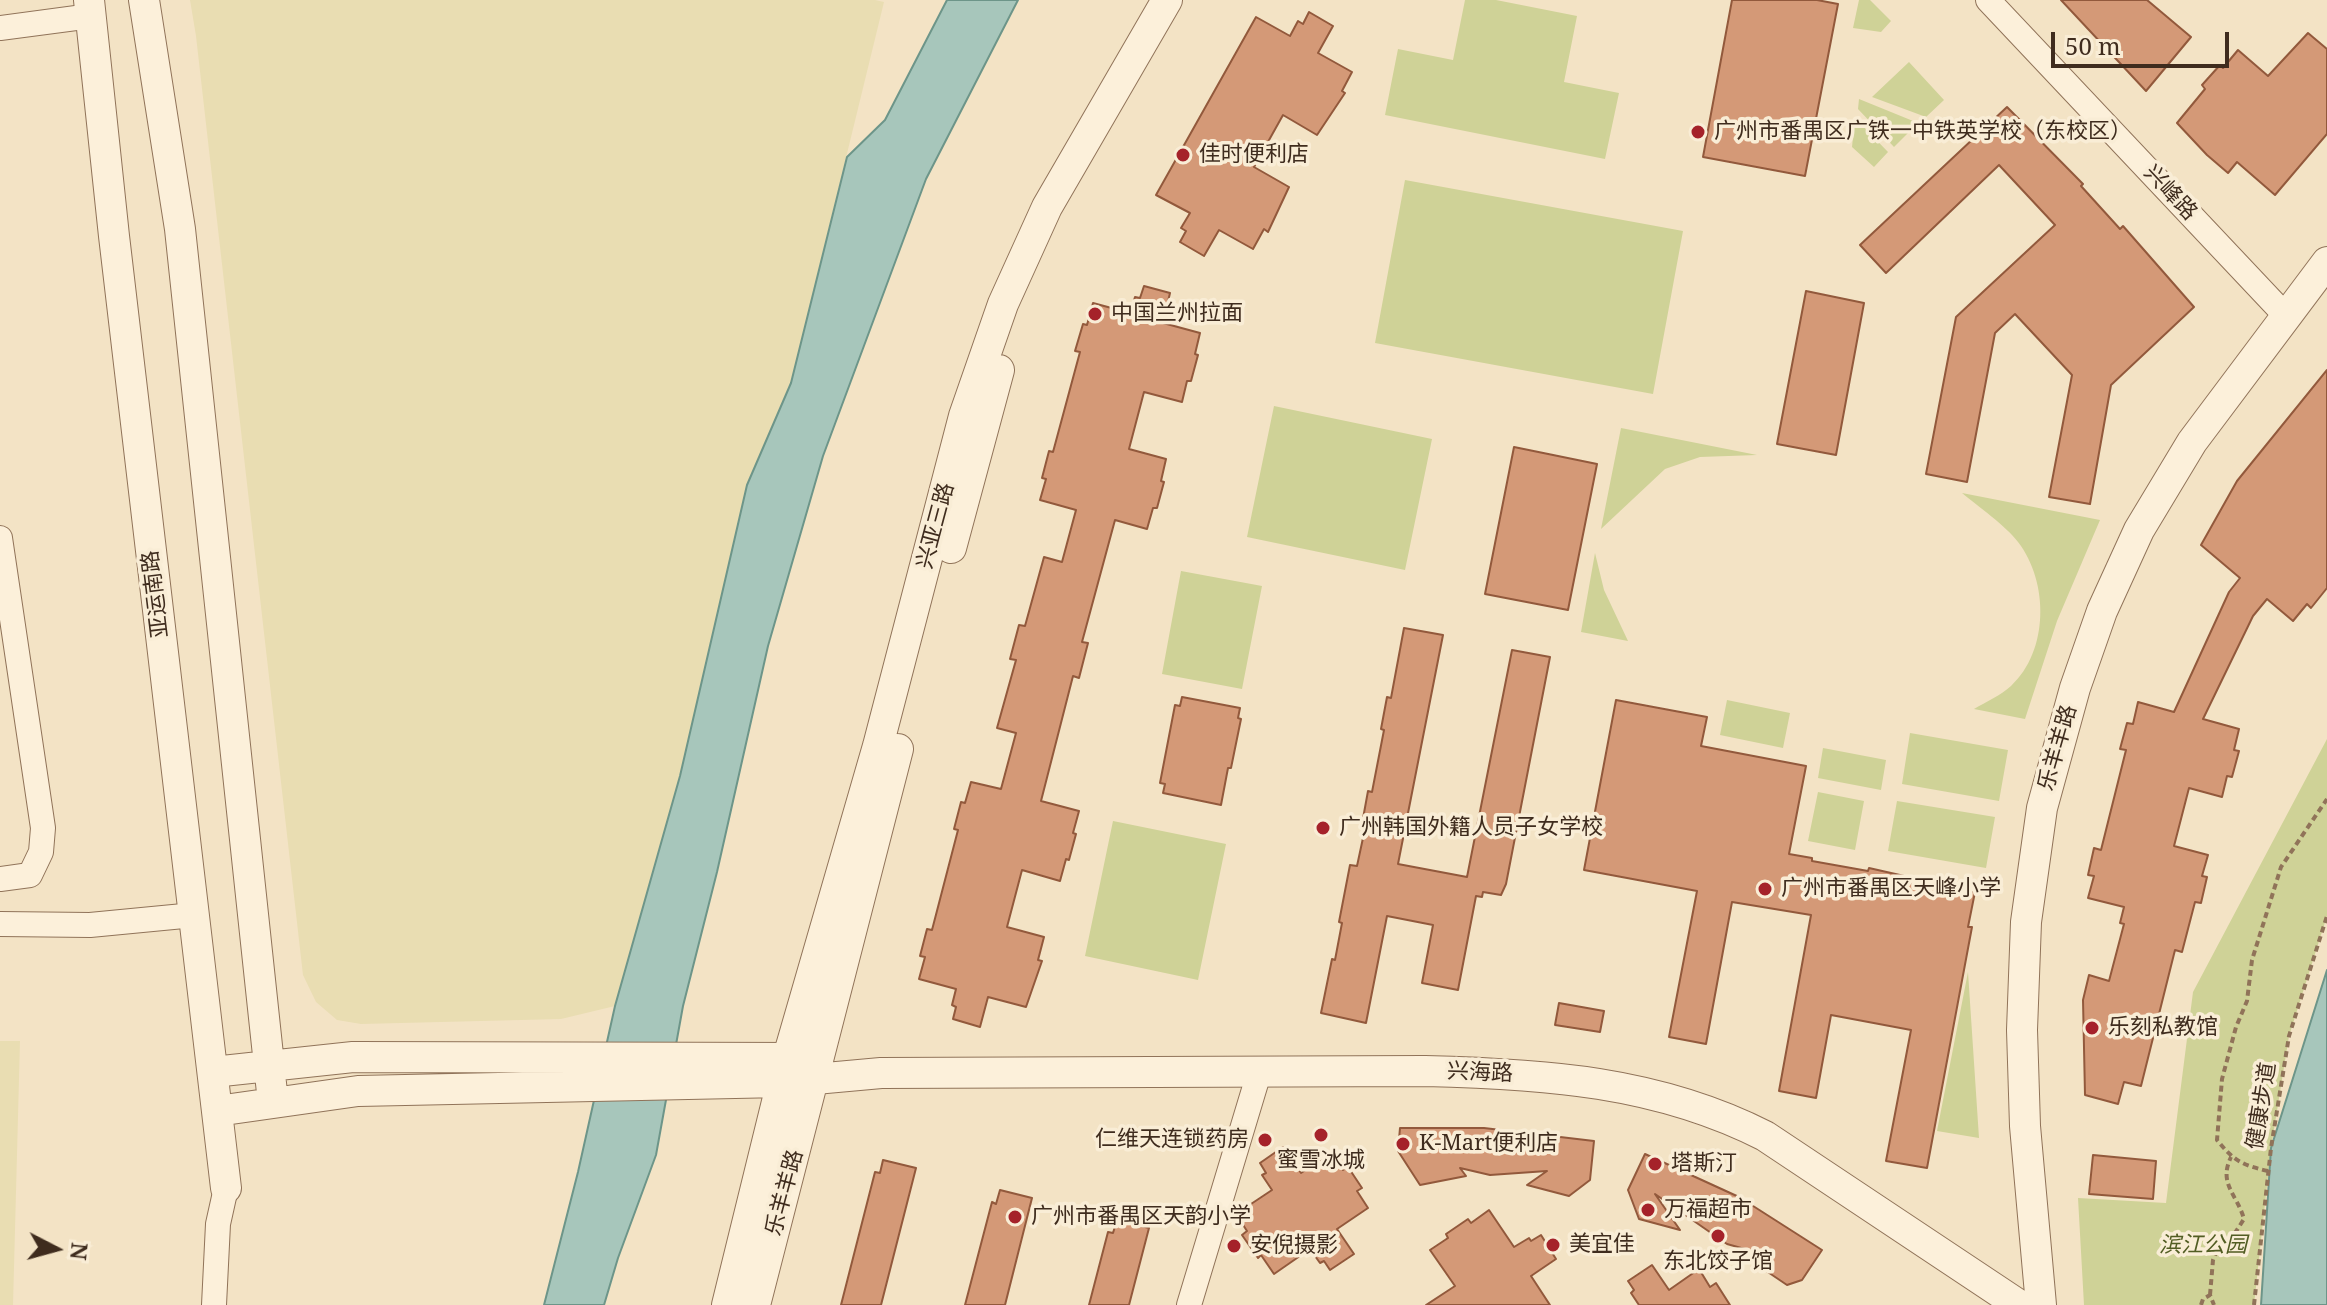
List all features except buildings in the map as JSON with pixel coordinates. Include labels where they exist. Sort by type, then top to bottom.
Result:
[{"type":"street","points":[[144,0],[180,229],[273,1102]]},
{"type":"street","name":"兴亚三路","points":[[785,1070],[878,746],[964,416],[1003,304],[1047,207],[1167,0]]},
{"type":"street","name":"兴亚三路","points":[[816,1069],[1000,365],[1033,277],[1061,219],[1186,0]]},
{"type":"street","name":"兴峰路","points":[[1988,0],[2285,315]]},
{"type":"street","points":[[0,28],[90,8]]},
{"type":"street","name":"亚运南路","points":[[90,8],[226,1188]]},
{"type":"street","name":"乐羊羊路","points":[[2041,1305],[2025,1126],[2022,1030],[2026,922],[2042,808],[2075,688],[2102,611],[2139,530],[2192,442],[2327,262]]},
{"type":"street","points":[[0,538],[43,828],[41,852],[30,875],[0,879]]},
{"type":"street","points":[[0,924],[90,925],[194,915]]},
{"type":"street","points":[[213,1072],[353,1057],[562,1073]]},
{"type":"street","name":"兴海路","points":[[562,1073],[816,1069],[881,1073],[1499,1073],[1592,1082],[1678,1100],[1725,1116],[1765,1136],[2019,1305]]},
{"type":"street","name":"乐羊羊路","points":[[755,1305],[816,1069]]},
{"type":"street","name":"乐羊羊路","points":[[727,1305],[785,1070]]},
{"type":"street","points":[[217,1111],[358,1091],[562,1073]]},
{"type":"street","points":[[1189,1305],[1259,1073]]},
{"type":"street","points":[[214,1305],[218,1224],[226,1188]]},
{"type":"path","points":[[2268,1171],[2248,1166],[2231,1157],[2217,1140],[2222,1079],[2236,1027],[2247,1001],[2252,960],[2281,867],[2327,799]]},
{"type":"path","name":"健康步道","points":[[2254,1305],[2268,1171],[2289,1036],[2327,916]]},
{"type":"path","points":[[2214,1305],[2210,1295],[2213,1260],[2217,1250],[2233,1236],[2244,1219],[2239,1203],[2227,1185],[2225,1170],[2231,1157]]},
{"type":"path","points":[[2201,1305],[2203,1299],[2210,1295]]},
{"type":"shaded area","points":[[190,0],[884,2],[791,383],[747,485],[680,776],[615,1006],[561,1019],[361,1024],[337,1020],[316,1002],[303,975]]},
{"type":"shaded area","points":[[0,1041],[20,1041],[13,1305],[0,1305]]},
{"type":"green space","points":[[1465,0],[1496,0],[1577,16],[1564,82],[1619,93],[1605,159],[1385,115],[1398,49],[1453,60]]},
{"type":"green space","points":[[1859,0],[1870,0],[1891,21],[1881,32],[1853,28]]},
{"type":"green space","points":[[1909,62],[1944,100],[1926,117],[1872,97]]},
{"type":"green space","points":[[1859,99],[1918,123],[1894,147],[1858,109]]},
{"type":"green space","points":[[1855,118],[1888,152],[1874,167],[1852,147]]},
{"type":"green space","points":[[1405,180],[1683,231],[1653,394],[1375,343]]},
{"type":"green space","points":[[1274,406],[1432,439],[1405,570],[1247,537]]},
{"type":"green space","points":[[1621,428],[1757,455],[1700,457],[1665,469],[1601,529]]},
{"type":"green space","points":[[1962,493],[2100,520],[2057,621],[2025,719],[1974,709],[2011,686],[2032,654],[2040,616],[2035,576],[2028,558],[2013,536]]},
{"type":"green space","points":[[1595,553],[1604,590],[1628,641],[1581,632]]},
{"type":"green space","points":[[1181,571],[1262,586],[1242,689],[1162,674]]},
{"type":"green space","points":[[1727,700],[1790,713],[1783,748],[1720,735]]},
{"type":"green space","points":[[1910,733],[2008,750],[1999,801],[1902,784]]},
{"type":"green space","name":"滨江公园","points":[[2327,739],[2327,916],[2289,1036],[2271,1148],[2254,1305],[2084,1305],[2078,1198],[2166,1203],[2193,992]]},
{"type":"green space","points":[[1823,748],[1886,760],[1881,790],[1818,778]]},
{"type":"green space","points":[[1818,792],[1864,801],[1855,850],[1808,841]]},
{"type":"green space","points":[[1897,801],[1995,817],[1986,868],[1888,851]]},
{"type":"green space","points":[[1113,821],[1226,844],[1198,980],[1085,956]]},
{"type":"green space","points":[[1968,972],[1979,1138],[1937,1131]]},
{"type":"water","points":[[947,0],[1018,0],[926,179],[823,456],[768,646],[683,1006],[656,1155],[604,1305],[544,1305],[615,1006],[680,776],[747,485],[791,383],[847,157],[885,120]]},
{"type":"water","points":[[2327,970],[2327,1305],[2261,1305],[2271,1148]]},
{"type":"place","name":"广州市番禺区广铁一中铁英学校（东校区）","points":[[1698,132]]},
{"type":"place","name":"佳时便利店","points":[[1183,155]]},
{"type":"place","name":"中国兰州拉面","points":[[1095,314]]},
{"type":"place","name":"广州韩国外籍人员子女学校","points":[[1323,828]]},
{"type":"place","name":"广州市番禺区天峰小学","points":[[1765,889]]},
{"type":"place","name":"乐刻私教馆","points":[[2092,1028]]},
{"type":"place","name":"蜜雪冰城","points":[[1321,1135]]},
{"type":"place","name":"仁维天连锁药房","points":[[1265,1140]]},
{"type":"place","name":"K-Mart便利店","points":[[1403,1144]]},
{"type":"place","name":"塔斯汀","points":[[1655,1164]]},
{"type":"place","name":"万福超市","points":[[1648,1210]]},
{"type":"place","name":"广州市番禺区天韵小学","points":[[1015,1217]]},
{"type":"place","name":"东北饺子馆","points":[[1718,1236]]},
{"type":"place","name":"美宜佳","points":[[1553,1245]]},
{"type":"place","name":"安倪摄影","points":[[1234,1246]]}]
